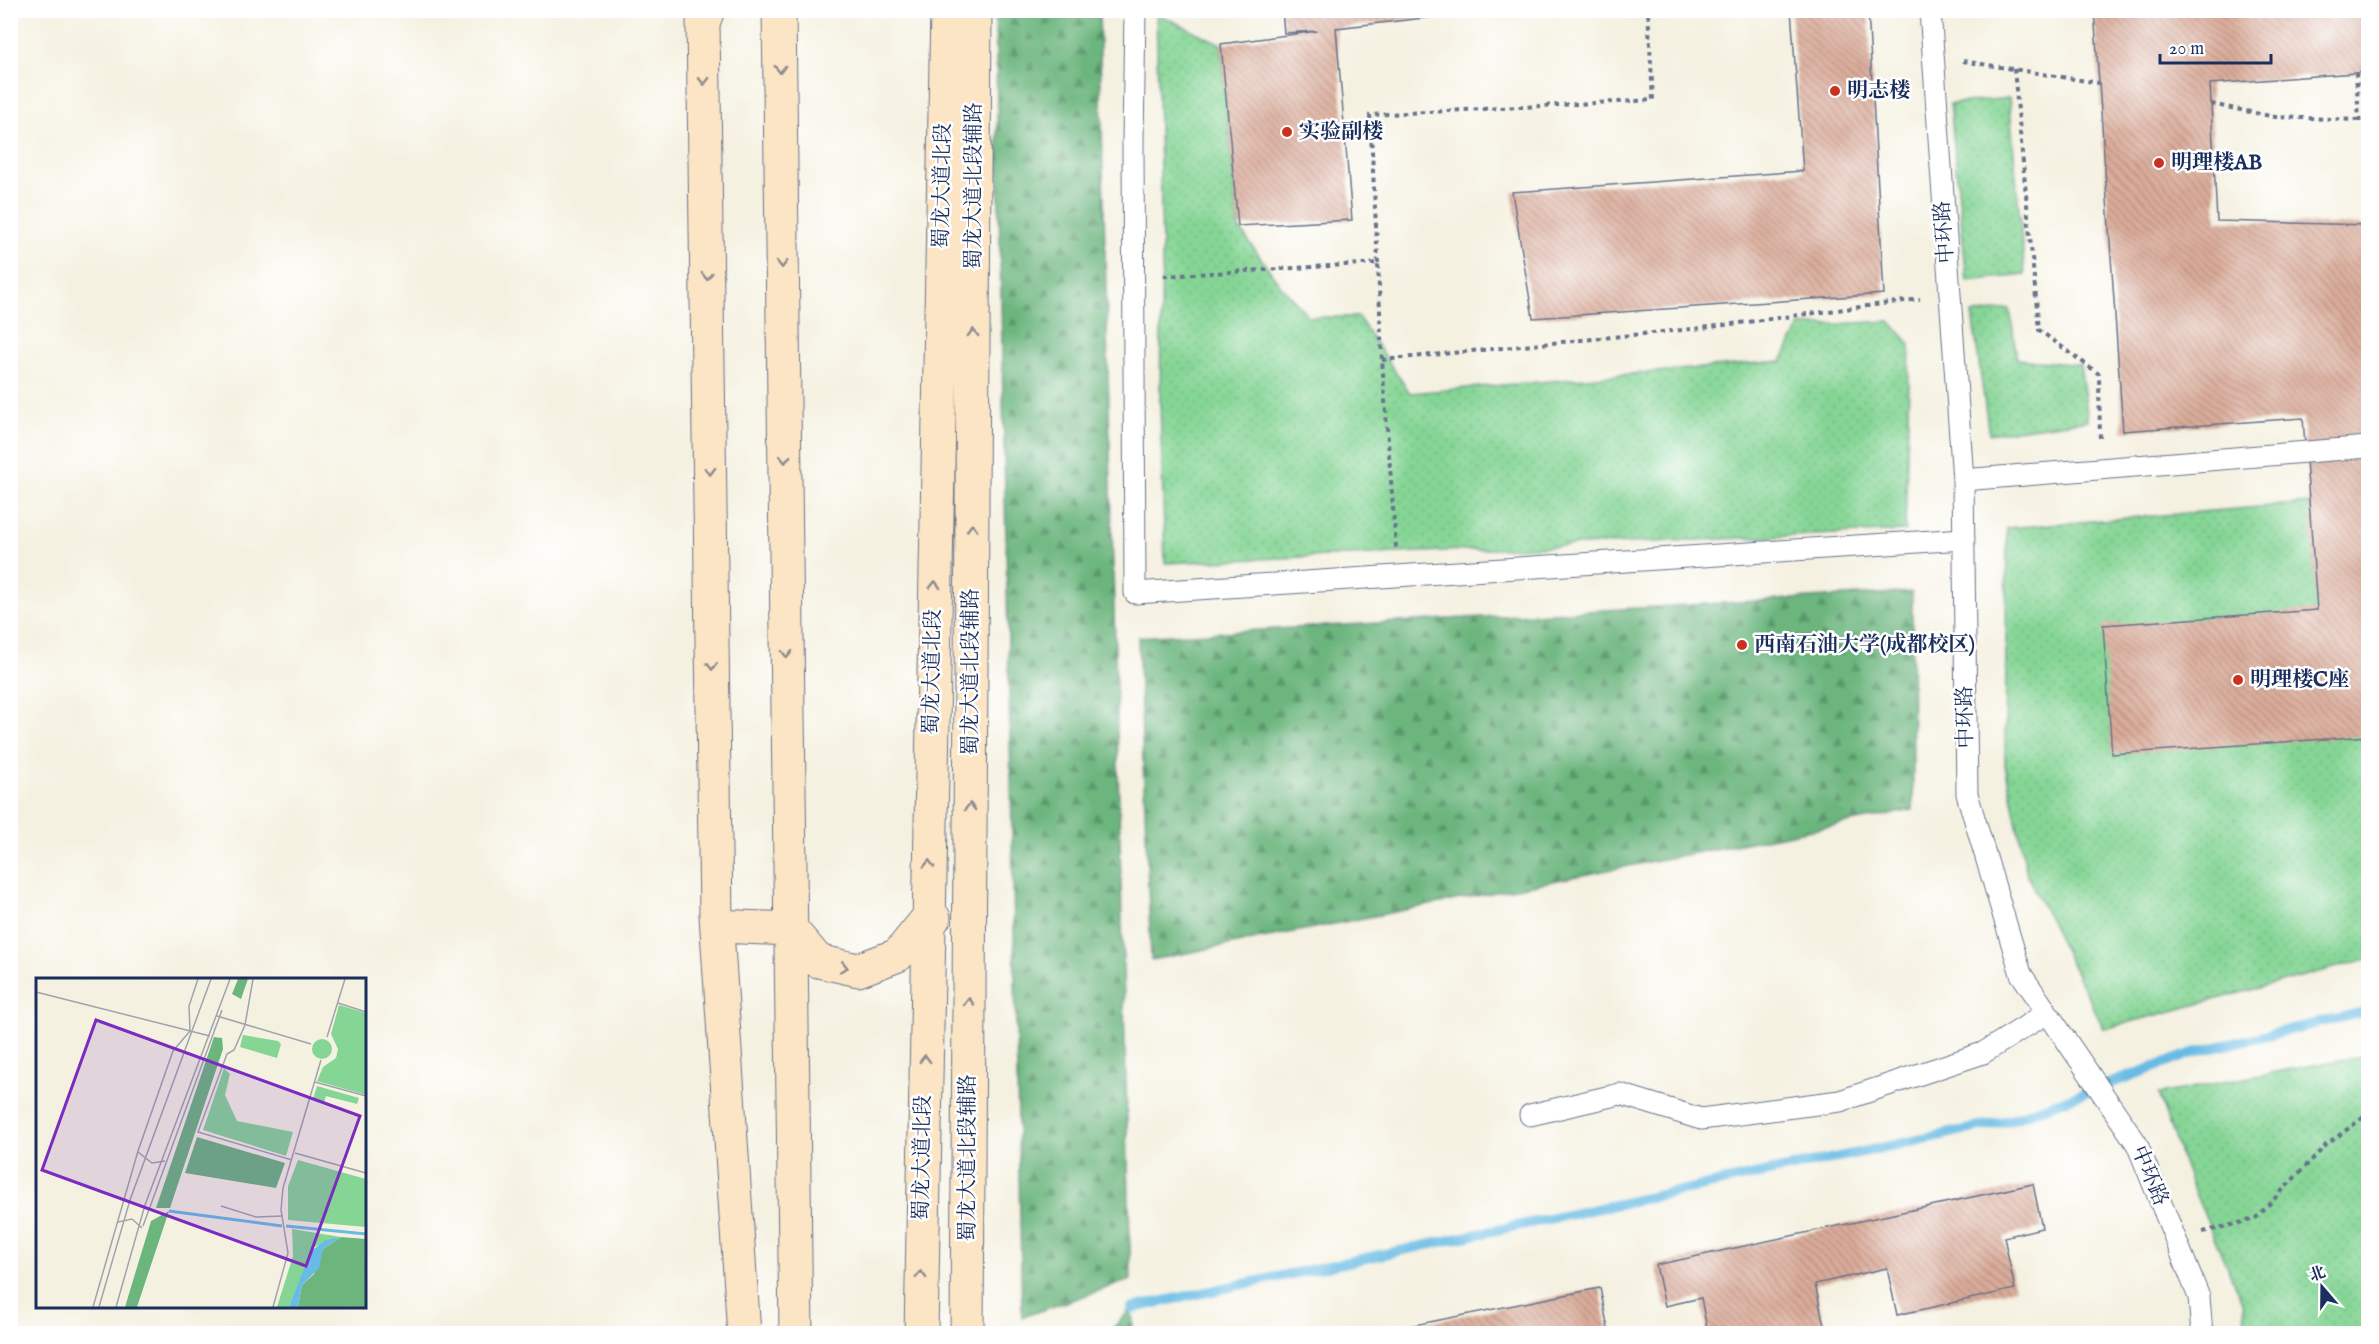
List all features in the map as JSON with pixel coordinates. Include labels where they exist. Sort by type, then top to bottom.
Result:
[{"type":"main road","points":[[779,10],[796,1334]]},
{"type":"main road","name":"蜀龙大道北段","points":[[921,1334],[947,10]]},
{"type":"main road","name":"蜀龙大道北段辅路","points":[[967,1334],[975,10]]},
{"type":"main road","points":[[705,17],[717,926],[744,1334]]},
{"type":"main road","points":[[717,926],[790,929],[818,961],[858,970],[898,955],[928,918],[970,917]]},
{"type":"lane","points":[[1135,10],[1133,278],[1136,592],[1964,539]]},
{"type":"lane","name":"中环路","points":[[1930,10],[1963,480],[1967,794],[2021,974],[2137,1144],[2199,1297],[2202,1334]]},
{"type":"lane","points":[[1963,480],[2368,447]]},
{"type":"lane","points":[[1530,1114],[1620,1094],[1701,1119],[1840,1101],[1983,1053],[2047,1013]]},
{"type":"path","points":[[1398,576],[1382,360],[1370,115],[1653,100],[1648,10]]},
{"type":"path","points":[[1933,56],[2099,83]]},
{"type":"path","points":[[2014,69],[2039,330],[2099,374],[2100,469]]},
{"type":"path","points":[[2356,73],[2359,120]]},
{"type":"path","points":[[2211,104],[2275,117],[2368,120]]},
{"type":"path","points":[[1133,278],[1378,263]]},
{"type":"path","points":[[1382,360],[1702,328],[1950,296]]},
{"type":"path","points":[[2176,1239],[2255,1219],[2325,1145],[2368,1114]]},
{"type":"green space","points":[[995,11],[1099,11],[1131,1280],[1022,1317]]},
{"type":"green space","points":[[1156,13],[1221,44],[1238,226],[1280,285],[1309,317],[1358,317],[1410,393],[1782,361],[1800,326],[1890,321],[1910,344],[1905,531],[1165,563],[1160,402],[1162,247]]},
{"type":"green space","points":[[2009,98],[2025,275],[1967,281],[1950,104]]},
{"type":"green space","points":[[2010,309],[2017,359],[2080,365],[2088,420],[1989,434],[1972,314]]},
{"type":"green space","points":[[2368,498],[2368,959],[2104,1029],[2027,875],[2005,765],[2007,528]]},
{"type":"green space","points":[[1912,592],[1913,810],[1151,960],[1138,637]]},
{"type":"green space","points":[[2368,1055],[2368,1253],[2362,1333],[2245,1333],[2243,1304],[2190,1182],[2158,1094]]},
{"type":"green space","points":[[1132,1308],[1133,1333],[1108,1333]]},
{"type":"water","points":[[2368,1253],[2368,1333],[2362,1333]]},
{"type":"building","name":"实验副楼","points":[[1282,10],[1495,10],[1336,28],[1352,220],[1238,226],[1221,44],[1317,31],[1284,33]]},
{"type":"building","name":"明志楼","points":[[1791,10],[1868,10],[1884,294],[1533,318],[1512,192],[1803,171]]},
{"type":"building","name":"明理楼AB","points":[[2094,10],[2368,10],[2368,72],[2210,84],[2217,221],[2368,225],[2368,736],[2112,754],[2103,625],[2317,610],[2303,418],[2123,431]]},
{"type":"building","points":[[2033,1184],[2042,1228],[2004,1237],[2015,1289],[1897,1315],[1887,1268],[1815,1284],[1826,1334],[1708,1334],[1701,1298],[1665,1306],[1656,1265]]},
{"type":"building","points":[[1600,1288],[1609,1334],[1379,1334],[1379,1332]]},
{"type":"waterway","points":[[1132,1308],[2007,1121],[2196,1052],[2368,1011]]},
{"type":"place","name":"明志楼","points":[[1835,91]]},
{"type":"place","name":"实验副楼","points":[[1287,132]]},
{"type":"place","name":"明理楼AB","points":[[2159,163]]},
{"type":"place","name":"西南石油大学(成都校区)","points":[[1742,645]]},
{"type":"place","name":"明理楼C座","points":[[2238,680]]}]
